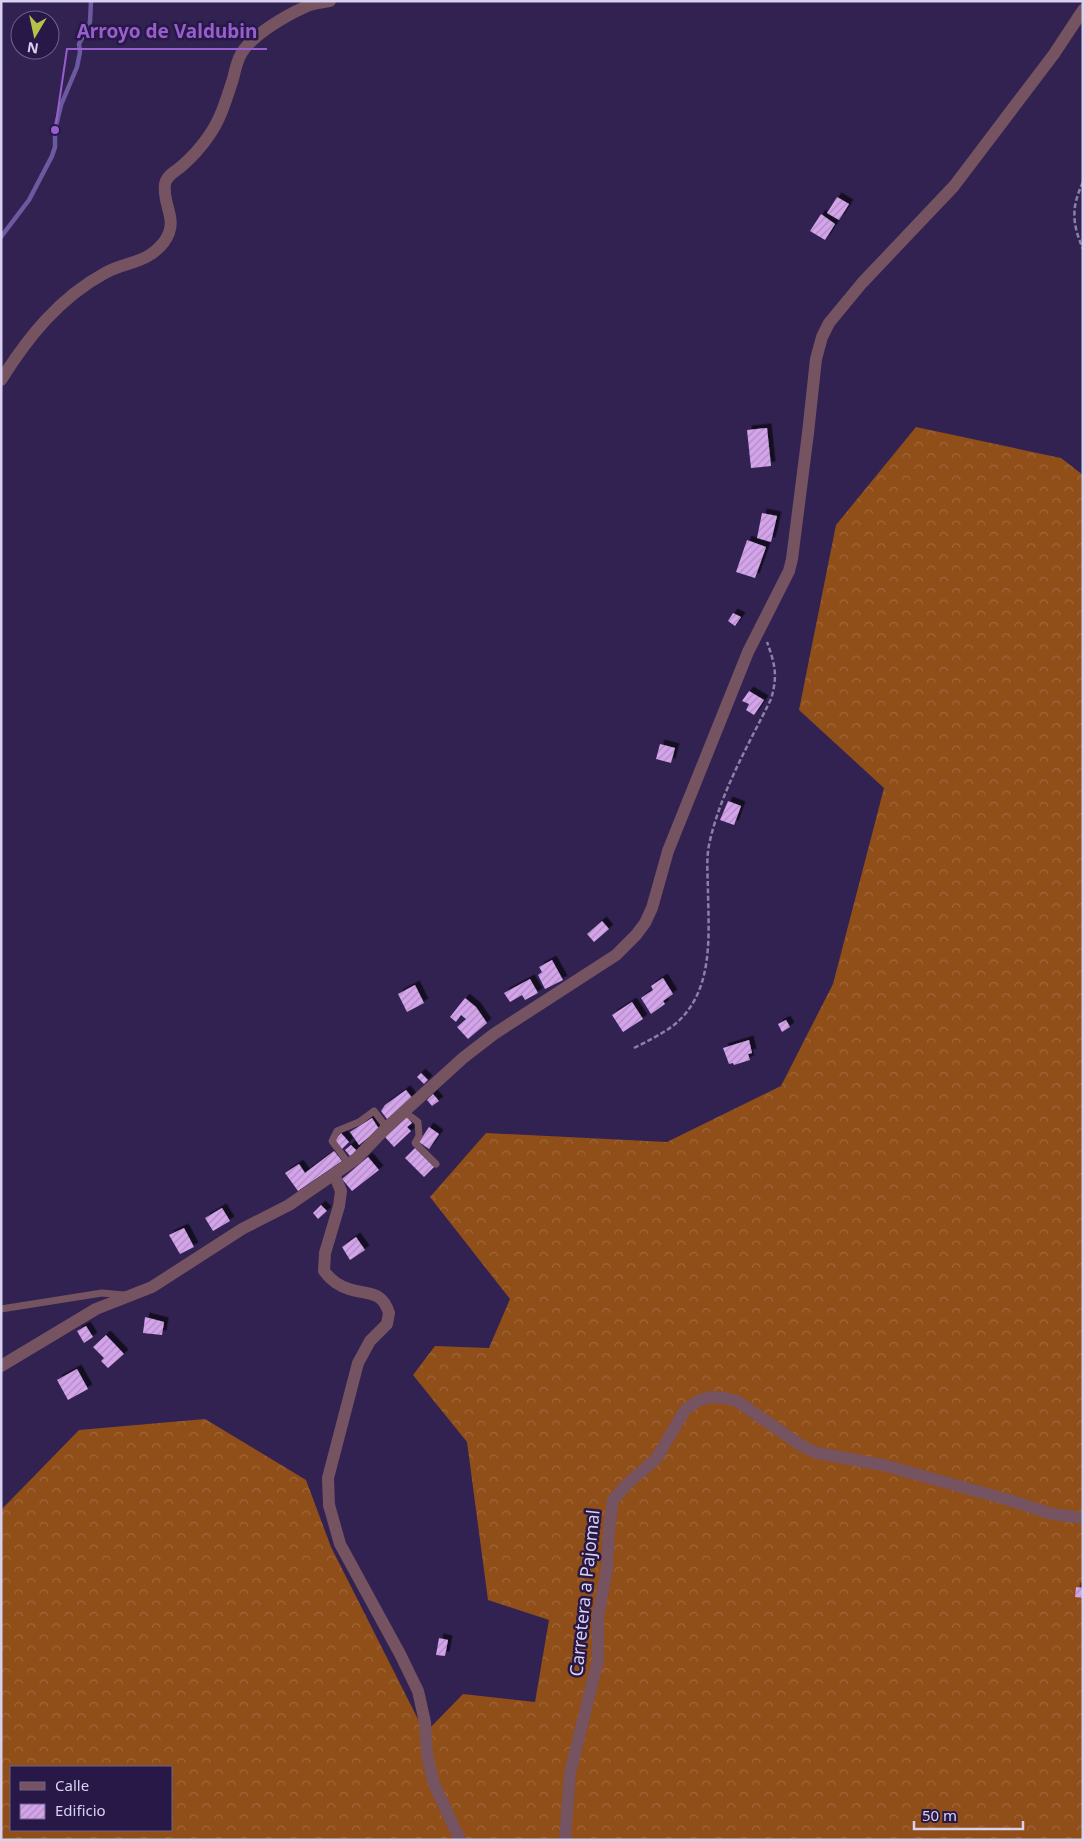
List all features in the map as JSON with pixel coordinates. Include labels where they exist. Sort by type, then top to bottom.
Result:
[{"type":"street","points":[[1,380],[30,336],[70,297],[108,272],[139,262],[153,254],[165,240],[171,228],[171,217],[165,183],[170,175],[182,166],[207,139],[217,124],[237,65],[242,53],[250,43],[306,6],[330,1]]},
{"type":"street","points":[[1,1366],[96,1309],[152,1287],[242,1229],[289,1205],[349,1164],[462,1058],[494,1034],[616,955],[640,929],[652,908],[668,851],[748,652],[784,583],[792,559],[816,359],[822,337],[829,323],[862,283],[954,186],[1054,54],[1083,10]]},
{"type":"street","points":[[334,1174],[340,1191],[339,1206],[325,1253],[324,1271],[332,1281],[348,1289],[372,1293],[383,1299],[389,1313],[387,1324],[370,1342],[358,1363],[328,1478],[330,1505],[340,1544],[418,1691],[425,1722],[427,1754],[434,1784],[460,1840]]},
{"type":"street","name":"Carretera a Pajomal","points":[[565,1840],[570,1773],[598,1660],[598,1616],[607,1569],[613,1500],[627,1484],[656,1459],[685,1410],[698,1400],[710,1397],[737,1401],[802,1446],[816,1453],[883,1465],[1052,1514],[1083,1518]]},
{"type":"lane","points":[[349,1164],[332,1140],[337,1131],[359,1122],[374,1111],[387,1128]]},
{"type":"lane","points":[[405,1112],[418,1122],[419,1136],[415,1143],[436,1164]]},
{"type":"lane","points":[[1,1308],[102,1293],[131,1296]]},
{"type":"path","points":[[1083,182],[1074,205],[1074,223],[1083,249]]},
{"type":"path","points":[[634,1048],[657,1036],[674,1024],[690,1008],[700,989],[707,967],[709,944],[708,848],[715,820],[726,790],[772,699],[776,683],[772,657],[760,627]]},
{"type":"green space","points":[[916,427],[1061,458],[1083,475],[1083,1840],[1,1840],[1,1510],[79,1430],[205,1419],[306,1480],[331,1547],[425,1733],[463,1694],[535,1702],[549,1620],[488,1600],[467,1442],[413,1375],[435,1346],[489,1348],[510,1299],[430,1197],[486,1133],[667,1142],[781,1086],[833,984],[884,788],[799,710],[836,525]]},
{"type":"building","points":[[837,197],[849,204],[839,220],[827,213]]},
{"type":"building","points":[[821,214],[835,224],[825,240],[810,231]]},
{"type":"building","points":[[767,428],[771,466],[751,468],[747,430]]},
{"type":"building","points":[[762,513],[777,516],[771,542],[757,538]]},
{"type":"building","points":[[747,540],[766,547],[755,578],[736,572]]},
{"type":"building","points":[[733,613],[741,617],[735,626],[728,621]]},
{"type":"building","points":[[749,691],[764,700],[754,715],[746,710],[749,704],[742,701]]},
{"type":"building","points":[[660,744],[675,748],[671,763],[656,759]]},
{"type":"building","points":[[728,801],[741,806],[734,825],[720,820]]},
{"type":"building","points":[[602,921],[609,929],[594,942],[587,934]]},
{"type":"building","points":[[552,960],[563,980],[545,989],[538,975],[542,972],[539,967]]},
{"type":"building","points":[[663,978],[673,994],[663,1001],[665,1004],[651,1014],[641,998],[653,990],[651,986]]},
{"type":"building","points":[[530,979],[538,993],[525,1000],[522,995],[510,1002],[504,993]]},
{"type":"building","points":[[415,985],[424,1003],[407,1012],[398,994]]},
{"type":"building","points":[[465,998],[476,1007],[487,1023],[468,1039],[457,1027],[466,1019],[461,1015],[456,1022],[450,1017]]},
{"type":"building","points":[[632,1002],[643,1019],[623,1032],[612,1015]]},
{"type":"building","points":[[786,1020],[790,1027],[782,1032],[778,1024]]},
{"type":"building","points":[[749,1040],[752,1053],[748,1054],[750,1060],[734,1065],[733,1063],[729,1064],[723,1048]]},
{"type":"building","points":[[421,1073],[428,1080],[424,1084],[417,1077]]},
{"type":"building","points":[[406,1090],[413,1099],[387,1119],[381,1111],[385,1105]]},
{"type":"building","points":[[433,1094],[439,1101],[432,1106],[427,1100]]},
{"type":"building","points":[[407,1117],[412,1123],[407,1127],[411,1131],[394,1147],[385,1137]]},
{"type":"building","points":[[372,1118],[379,1129],[359,1145],[350,1132]]},
{"type":"building","points":[[429,1127],[439,1134],[429,1149],[419,1142]]},
{"type":"building","points":[[341,1133],[349,1142],[342,1149],[334,1141]]},
{"type":"building","points":[[351,1145],[357,1151],[350,1156],[345,1150]]},
{"type":"building","points":[[415,1148],[434,1167],[424,1177],[405,1158]]},
{"type":"building","points":[[334,1151],[342,1161],[298,1191],[285,1173],[299,1164],[305,1173]]},
{"type":"building","points":[[368,1157],[379,1170],[352,1191],[342,1179]]},
{"type":"building","points":[[321,1205],[327,1211],[318,1219],[313,1213]]},
{"type":"building","points":[[222,1208],[230,1221],[213,1231],[205,1218]]},
{"type":"building","points":[[184,1228],[194,1247],[180,1254],[169,1235]]},
{"type":"building","points":[[356,1237],[365,1250],[350,1260],[342,1247]]},
{"type":"building","points":[[145,1317],[164,1322],[162,1335],[143,1333]]},
{"type":"building","points":[[86,1326],[93,1337],[84,1343],[77,1331]]},
{"type":"building","points":[[106,1335],[124,1354],[108,1368],[101,1361],[104,1358],[93,1347]]},
{"type":"building","points":[[77,1369],[88,1389],[68,1400],[57,1380]]},
{"type":"building","points":[[1076,1587],[1083,1588],[1083,1598],[1075,1597]]},
{"type":"building","points":[[439,1638],[448,1640],[445,1656],[436,1655]]},
{"type":"waterway","points":[[1,237],[29,200],[52,156],[55,147],[55,130],[61,105],[77,67],[80,52],[79,44],[90,22],[91,1]]},
{"type":"place","name":"Arroyo de Valdubin","points":[[55,130]]}]
